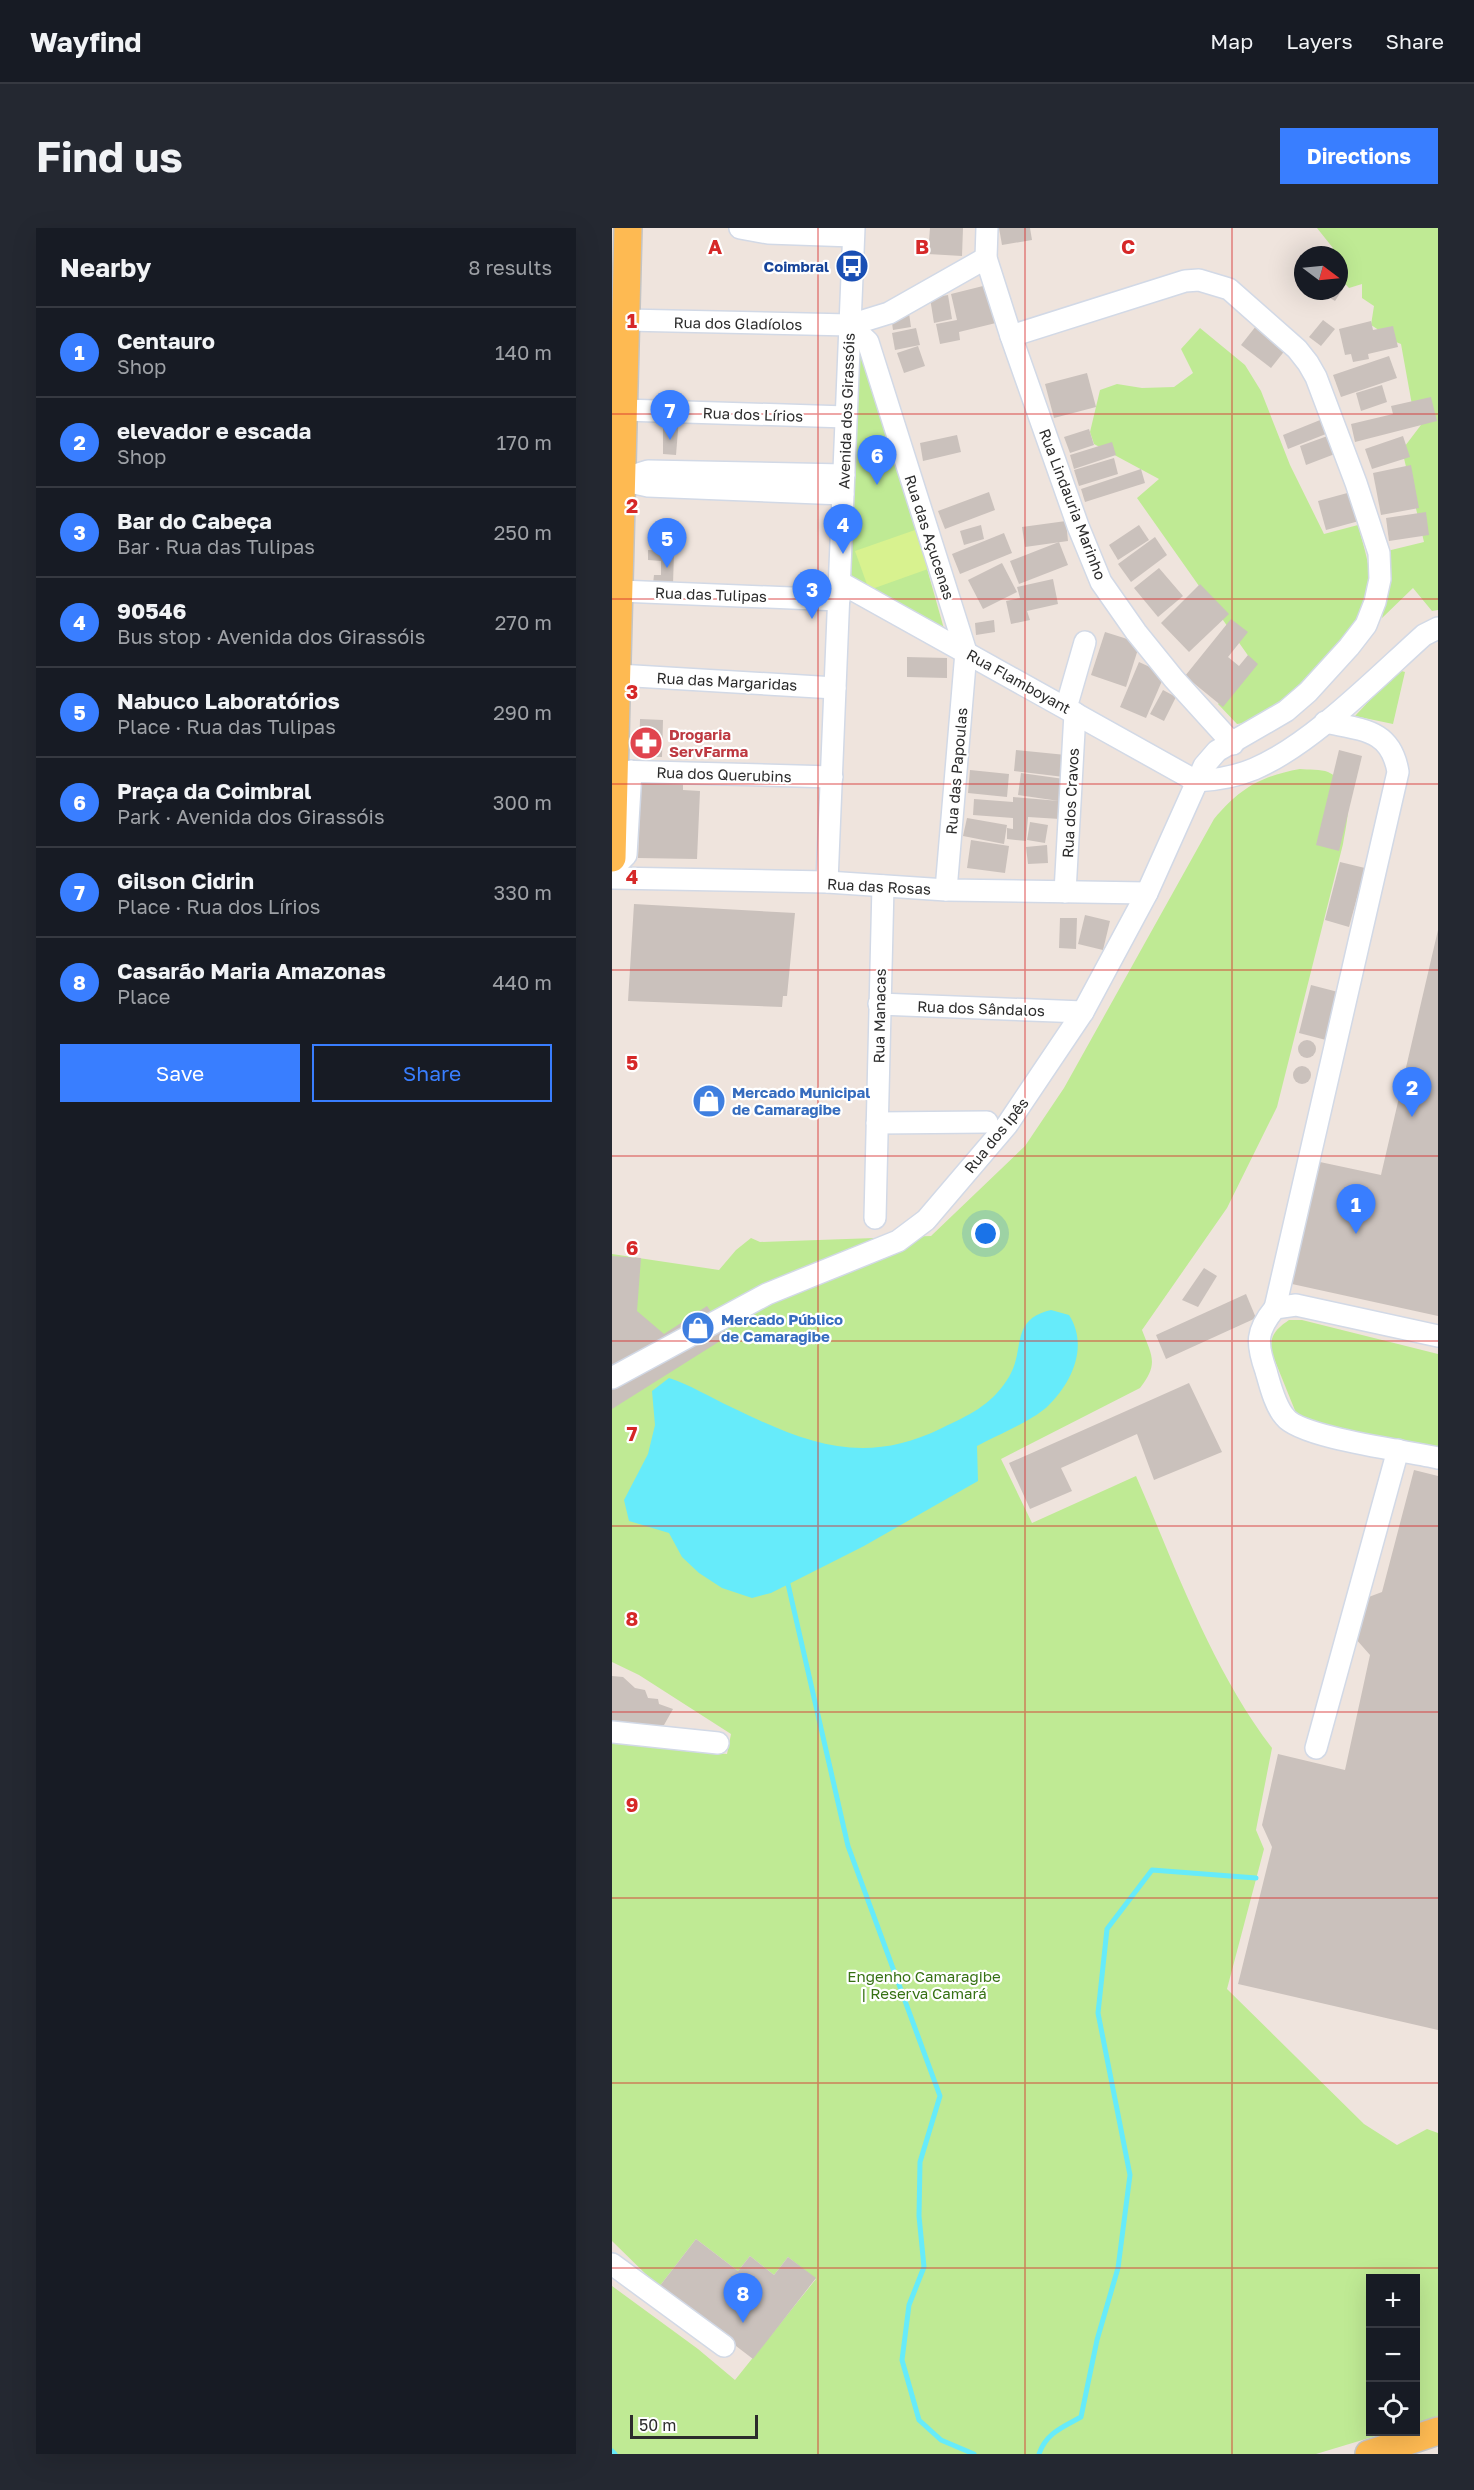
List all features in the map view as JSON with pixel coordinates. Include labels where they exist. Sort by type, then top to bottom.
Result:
[{"type":"main road","points":[[612,848],[623,771],[618,675],[620,591],[617,478],[624,410],[628,228]]},
{"type":"main road","points":[[1369,2454],[1438,2430]]},
{"type":"street","points":[[740,228],[768,233],[854,232]]},
{"type":"street","name":"Rua Lindauria Marinho","points":[[987,228],[986,258],[1011,336],[1078,526],[1101,582],[1161,663],[1233,744]]},
{"type":"street","name":"Avenida dos Girassóis","points":[[828,882],[854,232]]},
{"type":"street","name":"Rua dos Gladíolos","points":[[626,320],[850,326],[889,313],[986,258]]},
{"type":"street","name":"Rua dos Ipês","points":[[612,1378],[767,1294],[898,1241],[926,1220],[1020,1109],[1083,1012],[1147,893],[1204,766],[1217,751],[1276,718],[1308,692],[1366,625],[1375,602],[1380,579],[1378,553],[1356,483],[1316,377],[1298,349],[1229,289],[1199,280],[1185,281],[1011,336]]},
{"type":"street","name":"Rua das Açucenas","points":[[850,326],[868,342],[966,652]]},
{"type":"street","name":"Rua dos Lírios","points":[[624,410],[846,417]]},
{"type":"street","points":[[617,478],[648,471],[843,485]]},
{"type":"street","name":"Rua das Tulipas","points":[[620,591],[840,592]]},
{"type":"street","name":"Rua Flamboyant","points":[[840,592],[966,652],[1196,781]]},
{"type":"street","points":[[1196,781],[1224,779],[1254,769],[1290,750],[1424,635],[1438,628]]},
{"type":"street","name":"Rua dos Cravos","points":[[1065,892],[1071,711],[1085,642]]},
{"type":"street","name":"Rua das Papoulas","points":[[946,890],[966,652]]},
{"type":"street","name":"Rua das Margaridas","points":[[618,675],[835,688]]},
{"type":"street","points":[[1325,722],[1371,733],[1386,741],[1395,755],[1398,772],[1275,1308],[1263,1322],[1258,1337],[1266,1370],[1283,1416],[1298,1428],[1438,1458]]},
{"type":"street","points":[[612,869],[626,855],[623,771]]},
{"type":"street","name":"Rua dos Querubins","points":[[623,771],[832,777]]},
{"type":"street","name":"Rua das Rosas","points":[[612,878],[828,882],[946,890],[1147,893]]},
{"type":"street","name":"Rua Manacas","points":[[875,1218],[883,886]]},
{"type":"street","name":"Rua dos Sândalos","points":[[879,1004],[1083,1012]]},
{"type":"street","name":"Rua dos Ipês","points":[[877,1123],[987,1122]]},
{"type":"street","points":[[1275,1308],[1296,1305],[1438,1336]]},
{"type":"street","points":[[1316,1748],[1398,1450]]},
{"type":"street","points":[[612,1732],[718,1743]]},
{"type":"street","points":[[612,2264],[724,2346]]},
{"type":"green space","points":[[1317,228],[1438,228],[1438,610],[1432,611],[1413,588],[1382,618],[1389,580],[1387,551],[1424,542],[1402,450],[1424,421],[1412,405],[1401,344],[1371,325],[1374,306],[1362,298],[1362,284],[1348,287],[1348,246],[1331,246]]},
{"type":"green space","points":[[1200,328],[1245,365],[1261,391],[1290,465],[1324,534],[1358,525],[1371,586],[1369,607],[1364,617],[1337,649],[1299,686],[1266,713],[1255,720],[1237,724],[1218,704],[1254,664],[1137,498],[1159,479],[1094,444],[1090,432],[1100,390],[1117,384],[1142,388],[1174,387],[1193,373],[1181,349]]},
{"type":"green space","points":[[860,347],[870,366],[946,636],[851,583],[853,356]]},
{"type":"green space","points":[[915,530],[928,569],[869,590],[855,551]]},
{"type":"green space","points":[[1398,670],[1405,672],[1393,724],[1355,716]]},
{"type":"green space","name":"Engenho Camaragibe | Reserva Camará","points":[[1300,769],[1318,770],[1328,772],[1337,778],[1347,794],[1348,814],[1343,844],[1277,1107],[1227,1208],[1142,1330],[1151,1353],[1152,1366],[1140,1388],[1001,1459],[1032,1523],[1136,1476],[1213,1651],[1250,1717],[1272,1748],[1256,1830],[1264,1849],[1227,1989],[1364,2124],[1397,2145],[1427,2129],[1438,2133],[1438,2416],[1420,2422],[1420,2274],[1366,2274],[1366,2436],[1376,2436],[1316,2454],[612,2454],[612,2286],[698,2349],[735,2380],[816,2279],[788,2257],[774,2275],[750,2256],[738,2271],[696,2239],[659,2287],[612,2241],[612,1743],[727,1754],[731,1734],[639,1675],[612,1662],[612,1254],[719,1270],[736,1250],[751,1238],[760,1242],[931,1236],[1025,1146],[1064,1088],[1214,819],[1242,791],[1274,775]]},
{"type":"green space","points":[[1289,1320],[1302,1320],[1438,1354],[1438,1450],[1298,1418],[1271,1351],[1275,1333]]},
{"type":"water","points":[[1051,1310],[1069,1315],[1075,1327],[1078,1339],[1077,1351],[1070,1376],[1056,1397],[1040,1413],[977,1446],[978,1481],[864,1546],[771,1593],[752,1598],[722,1588],[699,1573],[682,1557],[669,1533],[629,1521],[624,1500],[648,1454],[655,1425],[652,1391],[669,1378],[758,1420],[809,1440],[835,1446],[860,1448],[886,1446],[913,1440],[942,1428],[986,1403],[1000,1389],[1013,1369],[1023,1329],[1029,1321]]},
{"type":"building","points":[[930,228],[963,228],[962,256],[928,254]]},
{"type":"building","points":[[999,228],[1030,228],[1032,240],[1002,245]]},
{"type":"building","points":[[991,284],[1000,322],[959,332],[960,340],[940,344],[936,324],[957,320],[951,294]]},
{"type":"building","points":[[948,295],[952,319],[934,323],[930,298]]},
{"type":"building","points":[[909,313],[911,327],[893,330],[891,316]]},
{"type":"building","points":[[1323,320],[1335,329],[1321,346],[1309,337]]},
{"type":"building","points":[[1260,321],[1290,344],[1271,368],[1241,345]]},
{"type":"building","points":[[1371,321],[1373,330],[1393,326],[1398,347],[1368,354],[1369,359],[1353,362],[1351,354],[1345,355],[1339,329]]},
{"type":"building","points":[[916,328],[920,345],[895,350],[892,333]]},
{"type":"building","points":[[918,346],[925,366],[904,373],[897,353]]},
{"type":"building","points":[[1389,356],[1397,378],[1341,397],[1333,375]]},
{"type":"building","points":[[1087,373],[1096,407],[1054,418],[1045,384]]},
{"type":"building","points":[[1382,385],[1387,402],[1361,411],[1356,393]]},
{"type":"building","points":[[1431,397],[1437,421],[1355,442],[1351,424],[1393,414],[1391,406]]},
{"type":"building","points":[[1330,416],[1336,430],[1288,449],[1283,435]]},
{"type":"building","points":[[663,417],[679,418],[676,455],[663,454]]},
{"type":"building","points":[[1089,429],[1094,445],[1070,453],[1064,437]]},
{"type":"building","points":[[1333,434],[1340,452],[1306,465],[1300,446]]},
{"type":"building","points":[[957,435],[961,452],[923,461],[920,443]]},
{"type":"building","points":[[1403,436],[1410,457],[1372,469],[1365,449]]},
{"type":"building","points":[[1112,442],[1116,455],[1074,469],[1070,455]]},
{"type":"building","points":[[1114,458],[1118,474],[1079,486],[1074,470]]},
{"type":"building","points":[[1411,465],[1419,508],[1381,515],[1373,473]]},
{"type":"building","points":[[1141,469],[1145,483],[1085,502],[1081,489]]},
{"type":"building","points":[[989,492],[995,510],[945,529],[938,511]]},
{"type":"building","points":[[1351,492],[1359,521],[1326,530],[1318,501]]},
{"type":"building","points":[[1426,512],[1429,535],[1389,541],[1386,518]]},
{"type":"building","points":[[1066,521],[1068,541],[1025,547],[1022,527]]},
{"type":"building","points":[[981,525],[984,539],[964,545],[960,531]]},
{"type":"building","points":[[1139,525],[1149,540],[1118,560],[1109,545]]},
{"type":"building","points":[[1004,533],[1012,553],[960,574],[952,554]]},
{"type":"building","points":[[1155,537],[1167,555],[1131,582],[1118,564]]},
{"type":"building","points":[[1059,542],[1068,565],[1019,584],[1010,561]]},
{"type":"building","points":[[648,550],[674,551],[673,585],[653,584],[654,575],[661,575],[661,561],[648,560]]},
{"type":"building","points":[[1002,563],[1017,592],[983,609],[968,580]]},
{"type":"building","points":[[1159,568],[1183,596],[1158,617],[1134,588]]},
{"type":"building","points":[[1053,579],[1058,604],[1027,611],[1030,620],[1011,624],[1006,601],[1020,598],[1017,587]]},
{"type":"building","points":[[1200,584],[1229,614],[1189,652],[1161,623]]},
{"type":"building","points":[[1231,619],[1248,632],[1228,657],[1239,666],[1248,655],[1258,664],[1223,707],[1185,676]]},
{"type":"building","points":[[994,620],[995,632],[976,635],[975,623]]},
{"type":"building","points":[[1105,632],[1140,643],[1126,687],[1091,675]]},
{"type":"building","points":[[907,657],[947,658],[947,678],[907,677]]},
{"type":"building","points":[[1139,662],[1165,674],[1146,718],[1120,707]]},
{"type":"building","points":[[1163,690],[1176,697],[1164,721],[1150,714]]},
{"type":"building","points":[[640,719],[663,720],[662,757],[639,757]]},
{"type":"building","points":[[1016,750],[1066,755],[1064,777],[1014,771]]},
{"type":"building","points":[[1339,750],[1362,756],[1339,851],[1316,845]]},
{"type":"building","points":[[970,770],[1009,774],[1007,797],[968,793]]},
{"type":"building","points":[[1021,773],[1064,779],[1060,819],[1028,817],[1026,841],[1007,839],[1007,828],[1013,829],[1013,818],[973,815],[974,799],[1013,802],[1013,797],[1059,801],[1018,795]]},
{"type":"building","points":[[641,778],[683,780],[683,790],[700,791],[697,859],[638,858]]},
{"type":"building","points":[[967,818],[1007,825],[1004,844],[963,836]]},
{"type":"building","points":[[1030,822],[1048,825],[1045,843],[1027,840]]},
{"type":"building","points":[[971,840],[1009,846],[1005,873],[967,868]]},
{"type":"building","points":[[1047,845],[1048,863],[1028,864],[1026,847]]},
{"type":"building","points":[[1340,862],[1365,868],[1349,927],[1325,920]]},
{"type":"building","points":[[634,904],[795,913],[787,996],[783,996],[782,1007],[628,1001]]},
{"type":"building","points":[[1085,915],[1110,921],[1103,950],[1078,944]]},
{"type":"building","points":[[1060,918],[1077,918],[1076,949],[1059,948]]},
{"type":"building","points":[[1438,930],[1438,1316],[1292,1284],[1320,1162],[1381,1175]]},
{"type":"building","points":[[1311,985],[1338,992],[1326,1040],[1299,1033]]},
{"type":"building","points":[[1307,1040],[1313,1043],[1316,1049],[1313,1055],[1307,1058],[1301,1055],[1298,1049],[1301,1043]]},
{"type":"building","points":[[1302,1066],[1308,1069],[1311,1075],[1308,1081],[1302,1084],[1296,1081],[1293,1075],[1296,1069]]},
{"type":"building","name":"Mercado Público de Camaragibe","points":[[612,1256],[641,1258],[637,1311],[664,1334],[707,1306],[728,1336],[612,1409]]},
{"type":"building","points":[[1204,1268],[1217,1276],[1198,1307],[1182,1300]]},
{"type":"building","points":[[1246,1294],[1256,1318],[1166,1359],[1156,1335]]},
{"type":"building","points":[[1189,1383],[1222,1452],[1154,1480],[1137,1434],[1061,1468],[1072,1491],[1030,1509],[1009,1463]]},
{"type":"building","points":[[1414,1470],[1438,1476],[1438,2030],[1238,1984],[1272,1847],[1262,1825],[1278,1754],[1345,1770],[1370,1655],[1355,1638],[1366,1598],[1382,1592]]},
{"type":"building","points":[[612,1676],[623,1677],[635,1688],[645,1690],[648,1698],[658,1699],[659,1704],[673,1709],[664,1725],[612,1729]]},
{"type":"building","points":[[696,2239],[738,2271],[750,2256],[774,2275],[788,2257],[816,2278],[753,2359],[659,2287]]},
{"type":"waterway","points":[[788,1584],[848,1846],[940,2096],[920,2162],[919,2216],[924,2267],[909,2305],[902,2360],[919,2420],[941,2440],[974,2454]]},
{"type":"waterway","points":[[1039,2454],[1051,2436],[1081,2417],[1097,2340],[1118,2268],[1130,2175],[1098,2013],[1107,1929],[1152,1870],[1256,1878]]},
{"type":"waterway","points":[[612,2451],[615,2454]]},
{"type":"place","name":"Coimbral","points":[[852,266]]},
{"type":"place","name":"Gilson Cidrin","points":[[670,440]]},
{"type":"place","name":"Praça da Coimbral","points":[[877,485]]},
{"type":"place","name":"90546","points":[[843,554]]},
{"type":"place","name":"Nabuco Laboratórios","points":[[667,568]]},
{"type":"place","name":"Bar do Cabeça","points":[[812,619]]},
{"type":"place","name":"Drogaria ServFarma","points":[[646,743]]},
{"type":"place","name":"Mercado Municipal de Camaragibe","points":[[709,1101]]},
{"type":"place","name":"elevador e escada","points":[[1412,1117]]},
{"type":"place","name":"Centauro","points":[[1356,1234]]},
{"type":"place","name":"Mercado Público de Camaragibe","points":[[698,1328]]},
{"type":"place","name":"Casarão Maria Amazonas","points":[[743,2323]]}]
